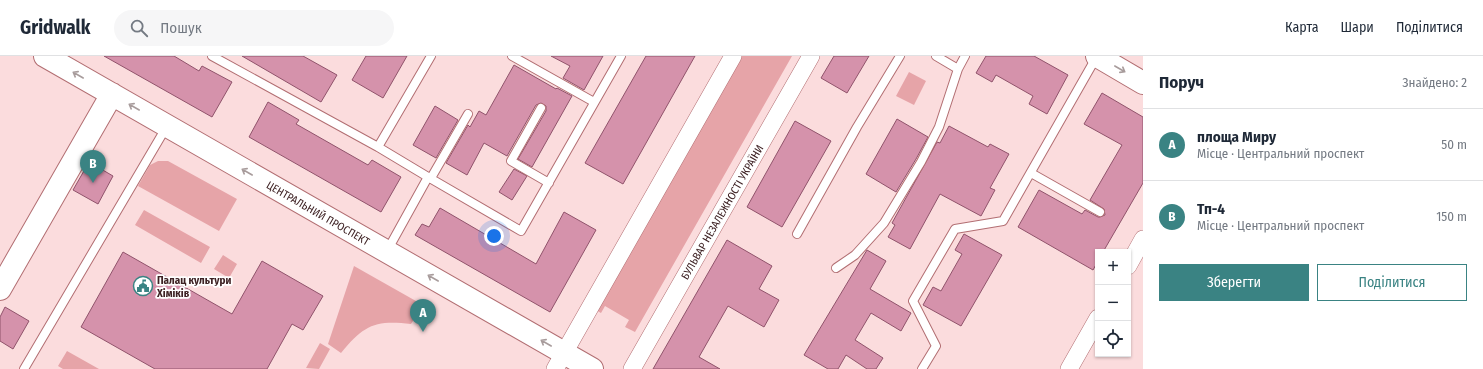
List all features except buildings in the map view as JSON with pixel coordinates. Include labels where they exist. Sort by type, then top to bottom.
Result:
[{"type":"street","name":"ЦЕНТРАЛЬНИЙ ПРОСПЕКТ","points":[[45,56],[386,252],[560,361],[592,369]]},
{"type":"street","points":[[560,361],[733,56]]},
{"type":"street","name":"БУЛЬВАР НЕЗАЛЕЖНОСТІ УКРАЇНИ","points":[[632,369],[812,56]]},
{"type":"street","points":[[1097,56],[1143,82]]},
{"type":"street","points":[[0,288],[112,94]]},
{"type":"street","points":[[1131,261],[1143,239]]},
{"type":"street","points":[[1069,369],[1096,321]]},
{"type":"lane","points":[[212,56],[378,147],[521,231],[621,56]]},
{"type":"lane","points":[[378,147],[431,56]]},
{"type":"lane","points":[[512,56],[594,102]]},
{"type":"lane","points":[[797,234],[857,127],[900,56]]},
{"type":"lane","points":[[936,56],[958,69]]},
{"type":"lane","points":[[836,268],[855,255],[884,223],[921,162],[939,127],[958,69],[965,56]]},
{"type":"lane","points":[[922,369],[936,346],[913,301],[955,229],[1003,221],[1097,56]]},
{"type":"lane","points":[[540,108],[511,161],[549,183]]},
{"type":"lane","points":[[386,252],[468,114]]},
{"type":"lane","points":[[24,369],[167,126]]},
{"type":"lane","points":[[1030,173],[1100,212]]},
{"type":"shaded area","points":[[736,56],[792,56],[635,332],[625,327],[629,320],[605,306],[601,313],[592,308]]},
{"type":"shaded area","points":[[909,72],[926,81],[914,105],[896,96]]},
{"type":"shaded area","points":[[158,161],[168,161],[237,199],[219,231],[138,186],[150,165]]},
{"type":"shaded area","points":[[144,210],[210,247],[201,263],[135,225]]},
{"type":"shaded area","points":[[223,255],[237,264],[229,278],[214,269]]},
{"type":"shaded area","points":[[354,266],[423,305],[411,324],[388,323],[371,326],[357,336],[341,353],[328,344]]},
{"type":"shaded area","points":[[320,343],[330,349],[319,369],[306,368]]},
{"type":"shaded area","points":[[67,351],[99,369],[63,369],[58,366]]},
{"type":"place","name":"Тп-4","points":[[93,183]]},
{"type":"place","name":"Палац культури Хіміків","points":[[143,286]]},
{"type":"place","name":"площа Миру","points":[[423,332]]}]
